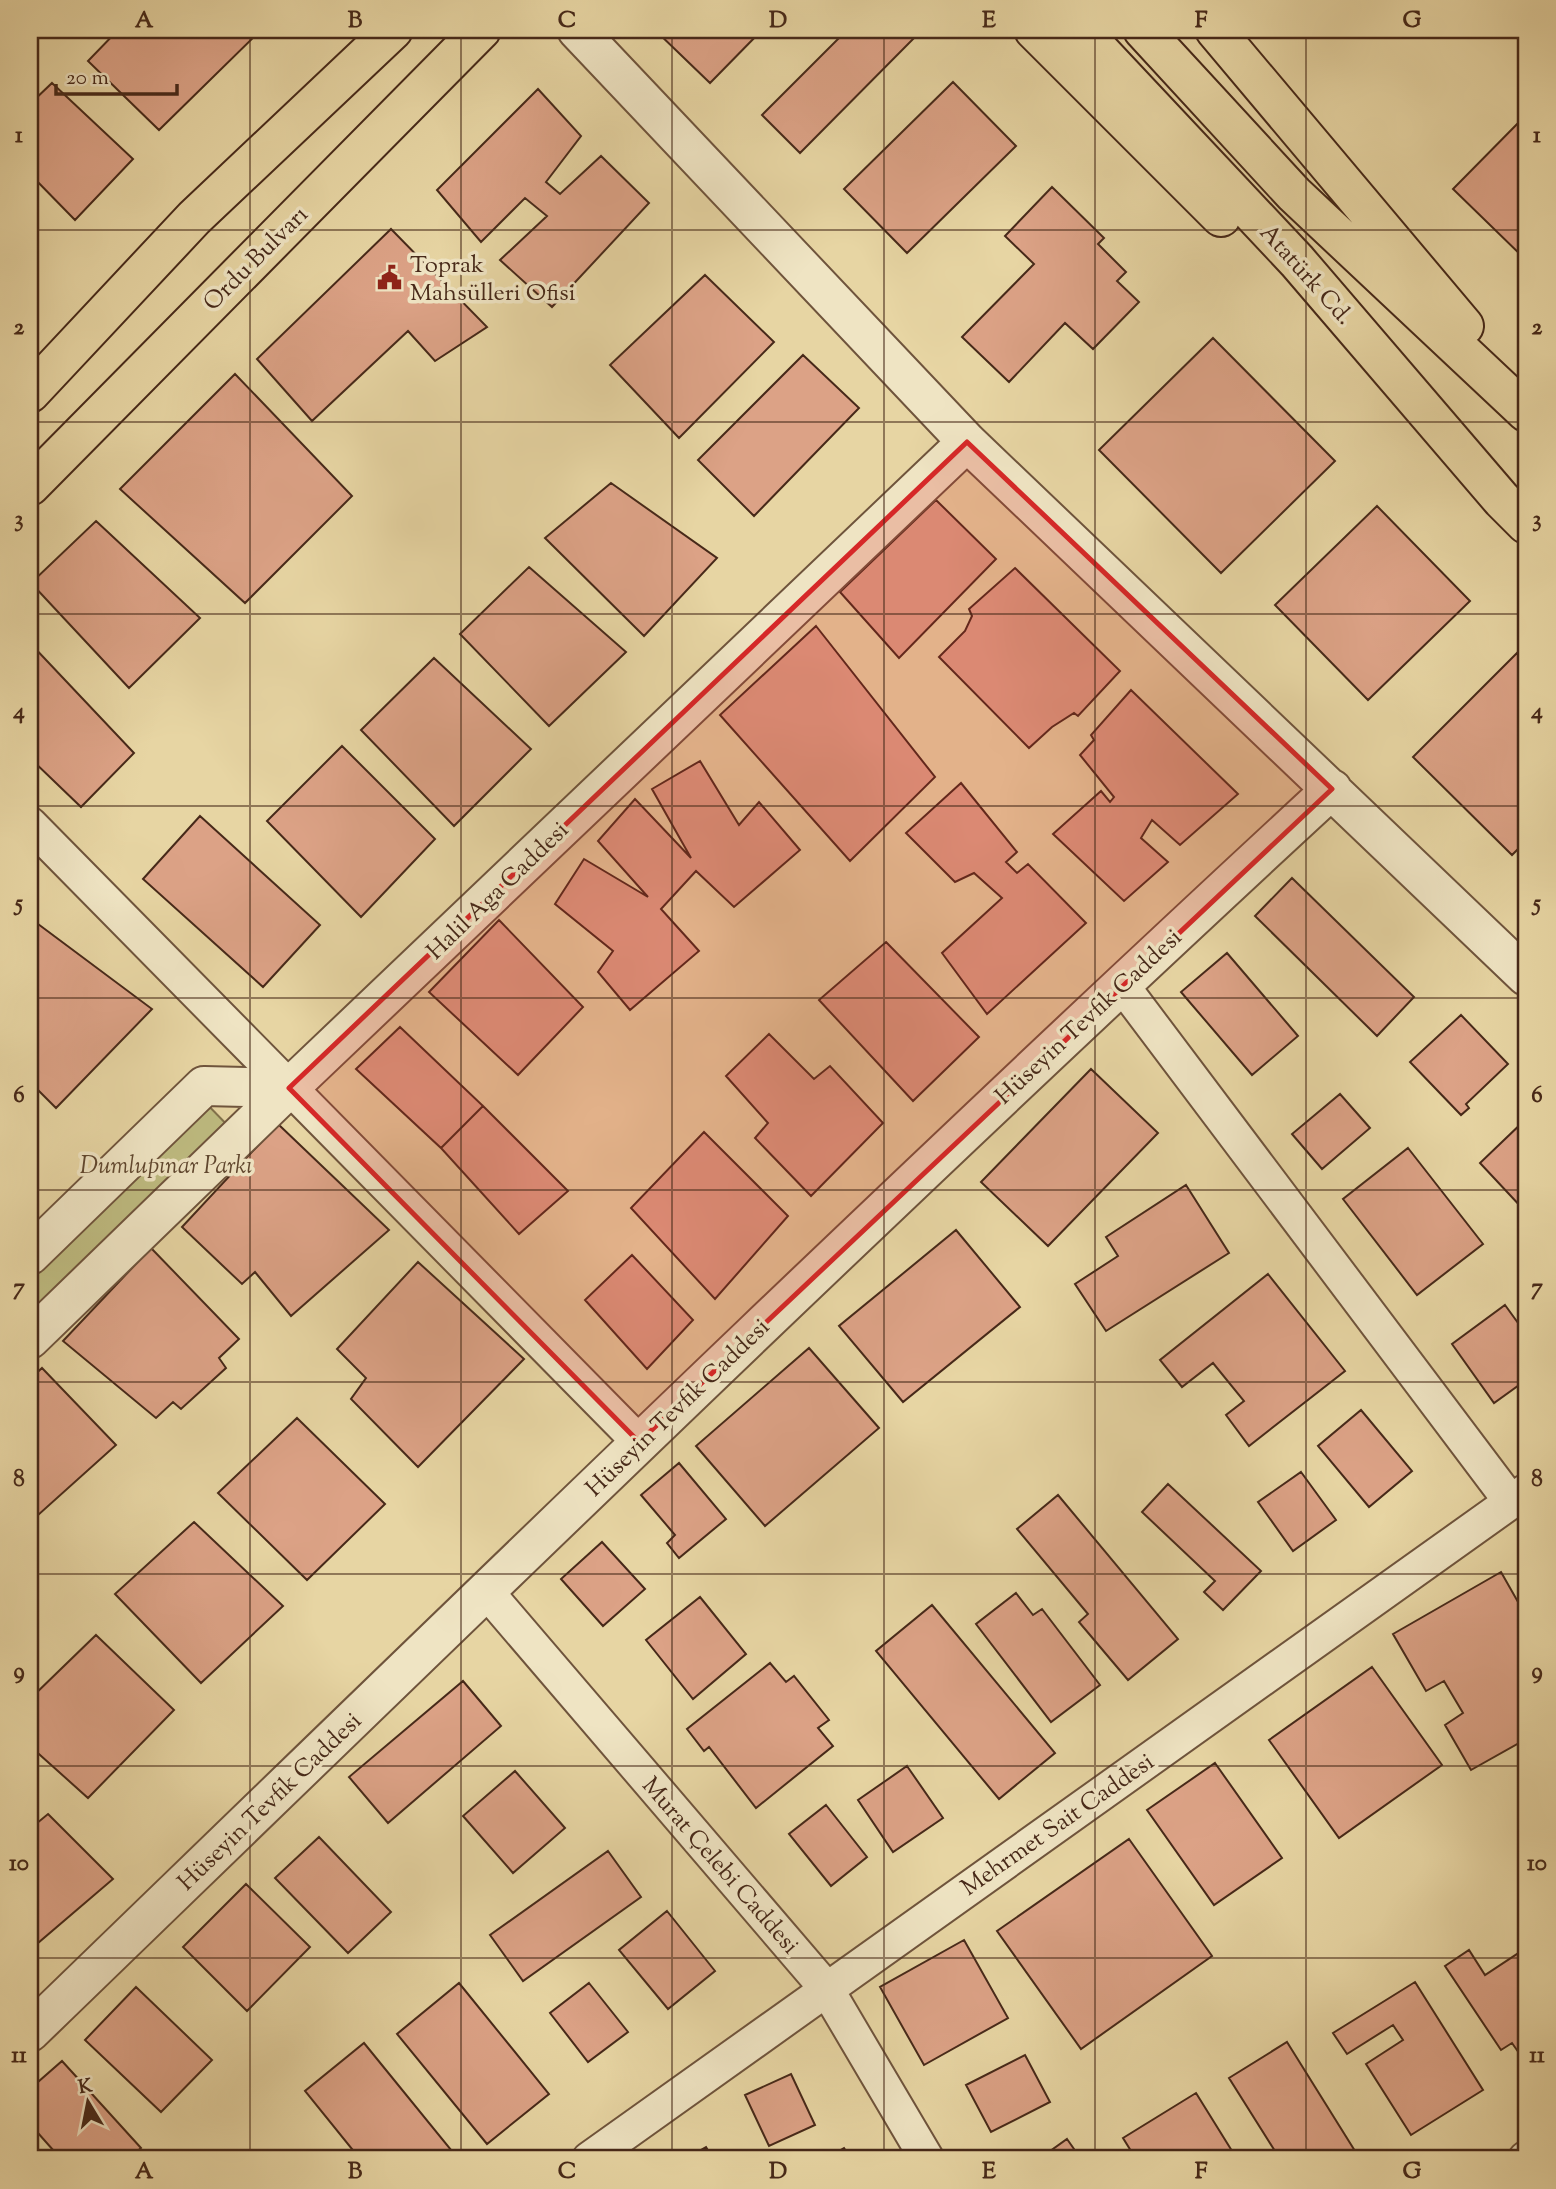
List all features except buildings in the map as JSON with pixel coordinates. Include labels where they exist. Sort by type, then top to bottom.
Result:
[{"type":"main road","points":[[30,393],[194,218],[393,30]]},
{"type":"main road","name":"Ordu Bulvarı","points":[[30,486],[481,30]]},
{"type":"main road","points":[[1034,30],[1514,512]]},
{"type":"main road","name":"Atatürk Cd.","points":[[1080,30],[1297,261],[1514,512]]},
{"type":"main road","name":"Atatürk Cd.","points":[[1143,30],[1294,194],[1526,412]]},
{"type":"main road","points":[[1216,30],[1526,400]]},
{"type":"street","points":[[577,30],[967,442],[1526,976]]},
{"type":"street","name":"Halil Aga Caddesi","points":[[30,1339],[289,1088],[967,442]]},
{"type":"street","name":"Hüseyin Tevfik Caddesi","points":[[30,2032],[639,1442],[1121,984],[1332,789]]},
{"type":"street","points":[[30,824],[639,1442]]},
{"type":"street","points":[[1121,984],[1518,1497]]},
{"type":"street","points":[[30,1255],[204,1086],[289,1088]]},
{"type":"street","name":"Mehrmet Sait Caddesi","points":[[589,2159],[1518,1497]]},
{"type":"street","name":"Murat Çelebi Caddesi","points":[[486,1591],[827,1988],[927,2159]]},
{"type":"highlighted area","points":[[967,442],[1332,789],[639,1442],[289,1088]]},
{"type":"green space","name":"Dumlupınar Parkı","points":[[196,1093],[240,1138],[30,1339],[30,1255]]},
{"type":"place","name":"Toprak Mahsülleri Ofisi","points":[[390,278]]}]
